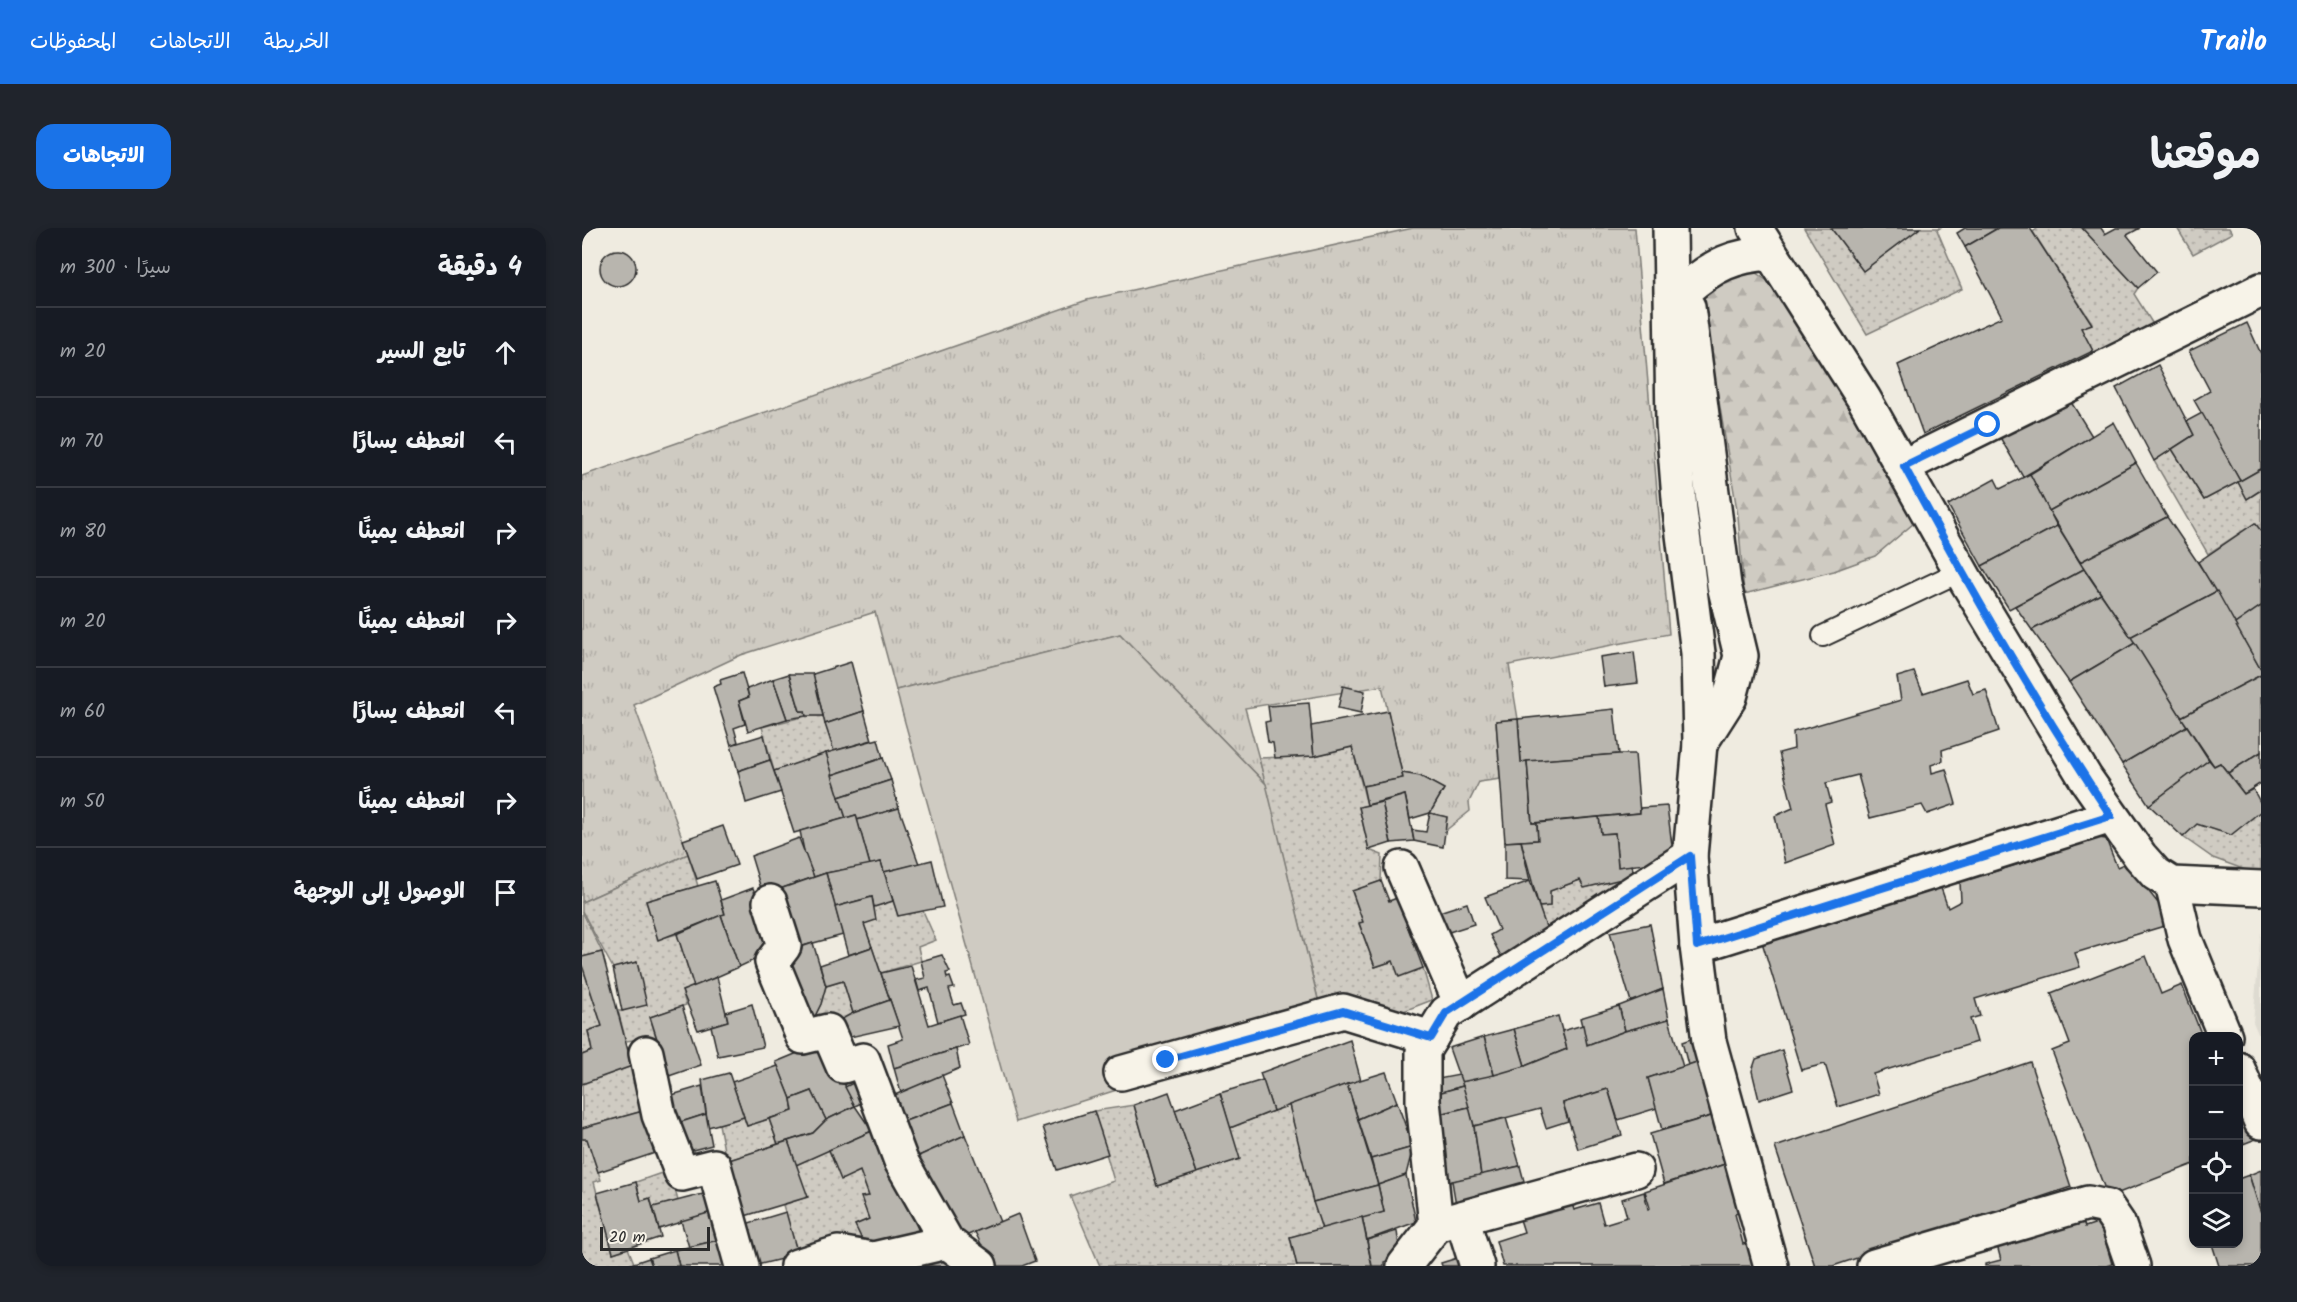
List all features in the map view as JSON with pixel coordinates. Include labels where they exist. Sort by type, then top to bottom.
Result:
[{"type":"street","points":[[1670,228],[1673,424],[1682,530],[1698,653],[1700,744],[1690,856],[1697,946],[1709,1041],[1771,1266]]},
{"type":"street","points":[[1683,228],[1686,288],[1724,585],[1741,656],[1730,697],[1700,744]]},
{"type":"street","points":[[1686,288],[1727,260],[1748,255],[1763,241],[1904,466],[1961,571],[2086,779],[2111,816],[2156,874],[2172,884],[2261,888]]},
{"type":"street","points":[[1904,466],[2261,290]]},
{"type":"street","points":[[1697,946],[2111,816]]},
{"type":"street","points":[[1477,1266],[1449,1221],[1423,1101],[1423,1051],[1446,1013],[1690,856]]},
{"type":"street","points":[[1402,868],[1461,1004]]},
{"type":"street","points":[[2172,884],[2185,939],[2223,1032]]},
{"type":"street","points":[[770,902],[784,946],[772,962],[803,1037],[828,1031],[843,1066],[863,1060],[901,1161],[948,1242],[980,1266]]},
{"type":"street","points":[[1121,1072],[1343,1011],[1431,1038]]},
{"type":"street","points":[[646,1053],[659,1115],[682,1174],[714,1166],[742,1266]]},
{"type":"street","points":[[2243,1081],[2261,1122]]},
{"type":"street","points":[[1404,1266],[1449,1221],[1636,1170]]},
{"type":"street","points":[[1874,1266],[2088,1203],[2107,1207],[2118,1223],[2133,1266]]},
{"type":"street","points":[[797,1266],[838,1253],[873,1259],[948,1242]]},
{"type":"lane","points":[[1823,636],[1961,571]]},
{"type":"shaded area","points":[[2261,931],[2261,1041],[2253,1022]]},
{"type":"green space","points":[[1413,228],[1635,228],[1669,634],[1509,665],[1518,719],[1496,721],[1500,779],[1479,782],[1469,802],[1470,811],[1445,831],[1447,817],[1430,813],[1444,789],[1420,776],[1402,773],[1382,686],[1245,708],[1266,784],[1120,634],[896,690],[875,612],[741,655],[634,705],[688,854],[582,902],[582,476],[1087,300]]},
{"type":"green space","points":[[1804,228],[1831,228],[1863,271],[1920,228],[1940,228],[1937,230],[1962,289],[1867,334]]},
{"type":"green space","points":[[2038,228],[2082,228],[2138,288],[2134,294],[2156,329],[2103,364],[2081,328],[2092,323],[2033,232]]},
{"type":"green space","points":[[2177,228],[2229,228],[2232,233],[2193,254]]},
{"type":"green space","points":[[1752,270],[1773,285],[1852,407],[1914,523],[1875,556],[1834,571],[1744,594],[1738,516],[1701,293],[1736,273]]},
{"type":"green space","points":[[2172,449],[2204,500],[2238,482],[2247,499],[2261,490],[2261,531],[2255,523],[2208,554],[2154,461]]},
{"type":"green space","points":[[1120,634],[1266,784],[1324,1024],[1016,1122],[896,690]]},
{"type":"green space","points":[[806,716],[823,716],[834,751],[774,771],[762,727]]},
{"type":"green space","points":[[1352,747],[1367,805],[1359,807],[1369,850],[1382,855],[1381,881],[1352,892],[1363,922],[1359,924],[1375,967],[1393,961],[1423,968],[1432,1000],[1396,1014],[1319,1003],[1259,758],[1314,756]]},
{"type":"green space","points":[[2261,811],[2261,871],[2254,873],[2213,858],[2183,837],[2197,824],[2231,835]]},
{"type":"green space","points":[[688,854],[698,886],[646,901],[658,939],[677,934],[694,987],[682,991],[686,1005],[650,1017],[656,1037],[626,1041],[618,1011],[623,1011],[636,962],[613,968],[582,911],[582,902]]},
{"type":"green space","points":[[1634,876],[1578,912],[1546,927],[1539,907],[1550,906],[1550,891],[1580,880],[1585,888]]},
{"type":"green space","points":[[893,901],[898,916],[923,911],[936,940],[918,947],[921,961],[881,973],[864,924],[874,907]]},
{"type":"green space","points":[[582,911],[602,952],[582,957]]},
{"type":"green space","points":[[582,965],[602,1026],[588,1031],[592,1051],[582,1055]]},
{"type":"green space","points":[[843,981],[853,1013],[831,1025],[812,1022],[821,1004],[826,986]]},
{"type":"green space","points":[[632,1066],[650,1109],[582,1128],[582,1084]]},
{"type":"green space","points":[[1134,1105],[1157,1186],[1239,1159],[1230,1128],[1289,1105],[1322,1229],[1290,1237],[1297,1266],[1100,1266],[1070,1196],[1114,1181],[1094,1111]]},
{"type":"green space","points":[[744,1117],[747,1126],[769,1119],[778,1144],[726,1161],[719,1124]]},
{"type":"green space","points":[[582,1139],[587,1139],[601,1180],[594,1182],[613,1253],[628,1248],[634,1263],[626,1266],[582,1266]]},
{"type":"green space","points":[[829,1150],[841,1179],[860,1171],[869,1196],[861,1197],[869,1219],[855,1225],[868,1252],[798,1255],[783,1205],[807,1197],[796,1165]]},
{"type":"green space","points":[[670,1170],[678,1201],[653,1207],[650,1198],[641,1201],[636,1182]]},
{"type":"building","points":[[1831,228],[1920,228],[1863,271]]},
{"type":"building","points":[[1965,228],[1998,228],[1965,247],[1957,233]]},
{"type":"building","points":[[1998,228],[2030,228],[2092,324],[2081,328],[2093,351],[1923,434],[1898,365],[2002,317],[1965,247]]},
{"type":"building","points":[[2082,228],[2101,228],[2105,234],[2116,228],[2140,228],[2127,235],[2157,272],[2138,288]]},
{"type":"building","points":[[618,250],[630,256],[636,268],[630,280],[618,286],[606,280],[600,268],[606,256]]},
{"type":"building","points":[[2247,323],[2261,354],[2261,469],[2240,481],[2194,400],[2210,391],[2189,351]]},
{"type":"building","points":[[2158,365],[2194,435],[2154,461],[2116,388]]},
{"type":"building","points":[[2066,394],[2092,436],[2023,477],[1998,434]]},
{"type":"building","points":[[2202,413],[2240,481],[2204,500],[2172,449],[2194,435],[2187,421]]},
{"type":"building","points":[[2114,422],[2136,463],[2049,511],[2030,474]]},
{"type":"building","points":[[2136,463],[2167,517],[2080,562],[2049,511]]},
{"type":"building","points":[[2261,469],[2261,490],[2247,499],[2238,482]]},
{"type":"building","points":[[2030,474],[2057,526],[1982,566],[1948,505],[1995,479],[2000,489]]},
{"type":"building","points":[[2167,517],[2217,591],[2130,637],[2080,562]]},
{"type":"building","points":[[2255,523],[2261,531],[2261,606],[2235,624],[2198,562]]},
{"type":"building","points":[[2057,526],[2084,569],[2009,609],[1982,566]]},
{"type":"building","points":[[2084,569],[2101,594],[2032,630],[2015,606]]},
{"type":"building","points":[[2217,591],[2261,670],[2261,675],[2181,717],[2130,637]]},
{"type":"building","points":[[2101,594],[2135,643],[2069,682],[2032,630]]},
{"type":"building","points":[[2261,606],[2261,670],[2235,624]]},
{"type":"building","points":[[2135,643],[2187,726],[2122,764],[2069,682]]},
{"type":"building","points":[[1634,652],[1638,683],[1604,687],[1600,657]]},
{"type":"building","points":[[851,662],[864,711],[825,724],[813,674]]},
{"type":"building","points":[[1914,672],[1923,693],[1967,679],[1973,694],[1986,690],[1999,731],[1942,750],[1943,761],[1931,765],[1932,773],[1946,769],[1956,804],[1927,814],[1922,805],[1870,818],[1858,775],[1826,783],[1831,802],[1825,804],[1835,845],[1785,863],[1775,816],[1793,808],[1779,753],[1794,749],[1793,732],[1901,700],[1897,677]]},
{"type":"building","points":[[742,673],[749,697],[739,701],[745,724],[734,728],[738,742],[731,745],[713,687],[721,684],[720,680]]},
{"type":"building","points":[[789,674],[800,711],[805,711],[806,716],[787,719],[773,679]]},
{"type":"building","points":[[789,674],[813,674],[823,716],[806,716],[805,711],[800,711]]},
{"type":"building","points":[[2261,675],[2261,752],[2228,773],[2220,763],[2214,766],[2181,717]]},
{"type":"building","points":[[773,679],[787,719],[748,731],[739,701],[749,697],[747,689]]},
{"type":"building","points":[[1343,686],[1365,691],[1361,713],[1338,708]]},
{"type":"building","points":[[1309,703],[1314,756],[1275,758],[1273,743],[1268,742],[1265,722],[1270,721],[1268,706]]},
{"type":"building","points":[[1614,709],[1619,754],[1521,762],[1518,719]]},
{"type":"building","points":[[864,711],[872,740],[834,751],[825,724]]},
{"type":"building","points":[[1388,711],[1403,778],[1363,786],[1352,747],[1314,756],[1311,726]]},
{"type":"building","points":[[1518,719],[1521,762],[1527,761],[1532,823],[1537,823],[1538,840],[1505,842],[1496,721]]},
{"type":"building","points":[[2187,726],[2209,760],[2149,805],[2122,764]]},
{"type":"building","points":[[764,735],[770,760],[738,771],[731,745]]},
{"type":"building","points":[[878,739],[883,758],[832,775],[826,753]]},
{"type":"building","points":[[2261,752],[2261,783],[2244,794],[2228,773]]},
{"type":"building","points":[[826,753],[846,818],[794,833],[774,771]]},
{"type":"building","points":[[1635,754],[1640,813],[1532,823],[1527,761]]},
{"type":"building","points":[[883,758],[891,780],[839,797],[832,775]]},
{"type":"building","points":[[770,760],[781,792],[746,803],[738,771]]},
{"type":"building","points":[[2209,760],[2214,766],[2220,763],[2244,794],[2253,789],[2261,804],[2261,811],[2231,835],[2197,824],[2183,837],[2149,805]]},
{"type":"building","points":[[1402,773],[1420,776],[1444,789],[1430,813],[1410,819],[1405,795],[1367,805],[1363,786],[1403,778]]},
{"type":"building","points":[[891,780],[899,808],[857,820],[856,815],[846,818],[839,797]]},
{"type":"building","points":[[1405,795],[1414,841],[1391,843],[1382,802]]},
{"type":"building","points":[[1382,802],[1391,843],[1369,850],[1359,807]]},
{"type":"building","points":[[1667,806],[1674,861],[1618,867],[1615,833],[1601,834],[1599,817],[1640,813],[1640,808]]},
{"type":"building","points":[[899,808],[919,864],[884,872],[881,862],[870,865],[857,820]]},
{"type":"building","points":[[1430,813],[1447,817],[1443,847],[1414,841],[1412,830],[1426,832]]},
{"type":"building","points":[[856,815],[870,865],[814,877],[805,856],[800,831]]},
{"type":"building","points":[[1599,817],[1601,834],[1615,833],[1618,867],[1632,865],[1634,876],[1584,888],[1580,880],[1550,891],[1550,906],[1539,907],[1521,841],[1538,840],[1537,823]]},
{"type":"building","points":[[723,826],[737,865],[697,879],[683,840]]},
{"type":"building","points":[[2075,835],[2106,839],[2117,867],[2126,863],[2174,923],[2075,953],[2080,967],[1975,999],[1980,1016],[1970,1019],[1977,1042],[1873,1074],[1879,1094],[1838,1107],[1825,1064],[1801,1070],[1762,942],[1941,888],[1948,908],[1961,901],[1960,882],[2055,853]]},
{"type":"building","points":[[799,838],[814,877],[774,891],[762,892],[751,856]]},
{"type":"building","points":[[1521,841],[1530,881],[1505,880],[1505,842]]},
{"type":"building","points":[[932,860],[943,907],[898,916],[884,872]]},
{"type":"building","points":[[881,862],[893,901],[874,907],[872,897],[835,907],[826,873]]},
{"type":"building","points":[[826,873],[843,935],[795,948],[774,891]]},
{"type":"building","points":[[715,881],[725,914],[658,940],[646,901]]},
{"type":"building","points":[[1381,881],[1389,901],[1397,898],[1423,968],[1399,977],[1393,961],[1375,967],[1359,923],[1363,922],[1352,891]]},
{"type":"building","points":[[1530,881],[1546,927],[1530,945],[1503,960],[1490,935],[1499,930],[1485,897]]},
{"type":"building","points":[[753,888],[777,949],[739,967],[721,915],[725,914],[721,900]]},
{"type":"building","points":[[872,897],[876,920],[864,924],[872,947],[848,955],[835,907]]},
{"type":"building","points":[[1467,903],[1474,924],[1446,933],[1439,912]]},
{"type":"building","points":[[721,915],[739,967],[694,987],[677,934]]},
{"type":"building","points":[[1650,924],[1663,989],[1631,1002],[1610,932]]},
{"type":"building","points":[[813,943],[826,986],[821,1004],[812,1022],[786,952]]},
{"type":"building","points":[[872,947],[890,1000],[853,1013],[843,981],[826,986],[820,965]]},
{"type":"building","points":[[602,952],[632,1066],[582,1084],[582,1055],[592,1051],[588,1031],[602,1026],[582,965],[582,957]]},
{"type":"building","points":[[942,955],[950,972],[946,973],[947,978],[950,977],[954,988],[949,989],[954,1005],[961,1003],[965,1014],[938,1022],[929,988],[919,991],[916,980],[925,978],[921,961]]},
{"type":"building","points":[[2146,956],[2161,994],[2182,985],[2200,1032],[2189,1032],[2189,1166],[2108,1197],[2052,1051],[2070,1044],[2051,993]]},
{"type":"building","points":[[637,962],[647,1005],[622,1011],[613,968]]},
{"type":"building","points":[[911,966],[929,1025],[960,1015],[969,1045],[894,1068],[888,1044],[903,1039],[881,973]]},
{"type":"building","points":[[717,977],[728,1021],[698,1030],[682,991]]},
{"type":"building","points":[[1663,989],[1669,1019],[1625,1031],[1619,1006]]},
{"type":"building","points":[[890,1000],[899,1026],[837,1040],[831,1025],[853,1013]]},
{"type":"building","points":[[752,1004],[763,1047],[718,1056],[711,1026],[728,1021],[726,1012]]},
{"type":"building","points":[[682,1006],[701,1065],[669,1076],[650,1017]]},
{"type":"building","points":[[1619,1006],[1625,1031],[1587,1045],[1580,1018]]},
{"type":"building","points":[[1558,1016],[1567,1049],[1525,1066],[1514,1029]]},
{"type":"building","points":[[1669,1019],[1683,1067],[1648,1078],[1657,1108],[1618,1120],[1608,1089],[1563,1103],[1568,1121],[1546,1128],[1540,1109],[1474,1126],[1461,1082],[1525,1066],[1567,1049],[1562,1031],[1583,1025],[1587,1045],[1625,1031]]},
{"type":"building","points":[[1514,1029],[1525,1066],[1494,1075],[1484,1037]]},
{"type":"building","points":[[1699,1036],[1703,1060],[1688,1065],[1682,1042]]},
{"type":"building","points":[[1484,1037],[1494,1075],[1461,1082],[1449,1048]]},
{"type":"building","points":[[1350,1040],[1361,1081],[1273,1111],[1260,1073]]},
{"type":"building","points":[[824,1042],[855,1106],[826,1120],[812,1091],[791,1099],[776,1062]]},
{"type":"building","points":[[956,1049],[960,1068],[901,1093],[894,1068]]},
{"type":"building","points":[[1782,1050],[1793,1089],[1759,1100],[1752,1071],[1756,1059]]},
{"type":"building","points":[[1703,1060],[1718,1114],[1662,1130],[1648,1078]]},
{"type":"building","points":[[2030,1062],[2071,1187],[1833,1266],[1815,1266],[1775,1147]]},
{"type":"building","points":[[778,1066],[791,1099],[793,1111],[747,1126],[732,1082]]},
{"type":"building","points":[[1386,1072],[1397,1102],[1358,1119],[1347,1084]]},
{"type":"building","points":[[729,1073],[744,1117],[708,1127],[702,1080]]},
{"type":"building","points":[[942,1075],[953,1103],[892,1126],[883,1100]]},
{"type":"building","points":[[1459,1075],[1463,1086],[1438,1093],[1438,1079]]},
{"type":"building","points":[[865,1077],[874,1097],[855,1106],[845,1087]]},
{"type":"building","points":[[1263,1080],[1273,1111],[1230,1128],[1220,1093]]},
{"type":"building","points":[[1347,1084],[1378,1185],[1313,1202],[1289,1105]]},
{"type":"building","points":[[702,1086],[706,1114],[675,1124],[662,1098]]},
{"type":"building","points":[[1463,1086],[1469,1107],[1440,1114],[1438,1093]]},
{"type":"building","points":[[1608,1089],[1622,1135],[1578,1149],[1563,1103]]},
{"type":"building","points":[[812,1091],[826,1120],[813,1133],[778,1144],[769,1119],[793,1111],[791,1099]]},
{"type":"building","points":[[1169,1092],[1197,1173],[1157,1186],[1134,1105]]},
{"type":"building","points":[[1220,1093],[1240,1159],[1197,1173],[1175,1110]]},
{"type":"building","points":[[2243,1099],[2261,1137],[2243,1144]]},
{"type":"building","points":[[1397,1102],[1413,1147],[1371,1159],[1358,1119]]},
{"type":"building","points":[[953,1103],[965,1135],[912,1159],[892,1126]]},
{"type":"building","points":[[855,1106],[872,1131],[796,1165],[788,1141],[813,1133],[826,1120]]},
{"type":"building","points":[[1469,1107],[1481,1175],[1445,1183],[1440,1114]]},
{"type":"building","points":[[650,1109],[661,1151],[598,1172],[587,1139],[582,1139],[582,1128]]},
{"type":"building","points":[[1094,1111],[1108,1154],[1057,1170],[1043,1127]]},
{"type":"building","points":[[706,1114],[712,1145],[681,1153],[675,1124]]},
{"type":"building","points":[[1718,1114],[1731,1162],[1664,1184],[1650,1134]]},
{"type":"building","points":[[1506,1118],[1520,1166],[1481,1175],[1474,1126]]},
{"type":"building","points":[[872,1131],[889,1157],[922,1239],[868,1252],[855,1225],[869,1219],[861,1197],[869,1196],[860,1171],[841,1180],[829,1150]]},
{"type":"building","points":[[965,1135],[1000,1222],[953,1241],[912,1159]]},
{"type":"building","points":[[788,1141],[808,1197],[738,1218],[726,1161]]},
{"type":"building","points":[[1413,1147],[1406,1175],[1378,1185],[1371,1159]]},
{"type":"building","points":[[1731,1162],[1748,1210],[1735,1214],[1743,1244],[1757,1240],[1765,1266],[1503,1266],[1496,1241],[1524,1232],[1518,1213],[1570,1197],[1574,1210],[1598,1203],[1604,1224],[1627,1217],[1622,1199],[1644,1192],[1648,1209],[1650,1208],[1645,1191]]},
{"type":"building","points":[[1520,1166],[1525,1185],[1456,1205],[1452,1181]]},
{"type":"building","points":[[2261,1170],[2261,1213],[2249,1175]]},
{"type":"building","points":[[1406,1175],[1416,1222],[1367,1240],[1362,1217],[1384,1212],[1378,1185]]},
{"type":"building","points":[[2249,1175],[2261,1213],[2261,1266],[2219,1266],[2213,1248],[2243,1248],[2243,1177]]},
{"type":"building","points":[[636,1182],[641,1201],[650,1198],[661,1237],[613,1253],[597,1193]]},
{"type":"building","points":[[1378,1185],[1384,1212],[1322,1229],[1313,1202]]},
{"type":"building","points":[[711,1192],[715,1211],[659,1229],[653,1207]]},
{"type":"building","points":[[715,1211],[723,1239],[689,1247],[681,1221]]},
{"type":"building","points":[[786,1212],[798,1255],[753,1266],[742,1225]]},
{"type":"building","points":[[1018,1214],[1035,1261],[1022,1266],[992,1266],[975,1232]]},
{"type":"building","points":[[2081,1215],[2085,1227],[2100,1222],[2112,1264],[2106,1266],[1985,1266],[1985,1264],[2001,1260],[1995,1238]]},
{"type":"building","points":[[1362,1217],[1372,1266],[1297,1266],[1290,1237]]},
{"type":"building","points":[[1397,1231],[1400,1256],[1384,1262],[1384,1266],[1372,1266],[1367,1240]]},
{"type":"building","points":[[723,1239],[731,1266],[679,1266],[675,1250]]},
{"type":"building","points":[[675,1250],[679,1266],[652,1266],[649,1258]]},
{"type":"building","points":[[942,1254],[954,1266],[902,1266]]},
{"type":"building","points":[[1467,1255],[1470,1266],[1442,1266],[1441,1263]]},
{"type":"building","points":[[649,1258],[652,1266],[626,1266],[634,1263]]},
{"type":"route","points":[[1166,1060],[1343,1011],[1431,1038],[1446,1013],[1690,856],[1697,946],[2111,816],[2086,779],[1967,582],[1904,466],[1988,425]]}]
